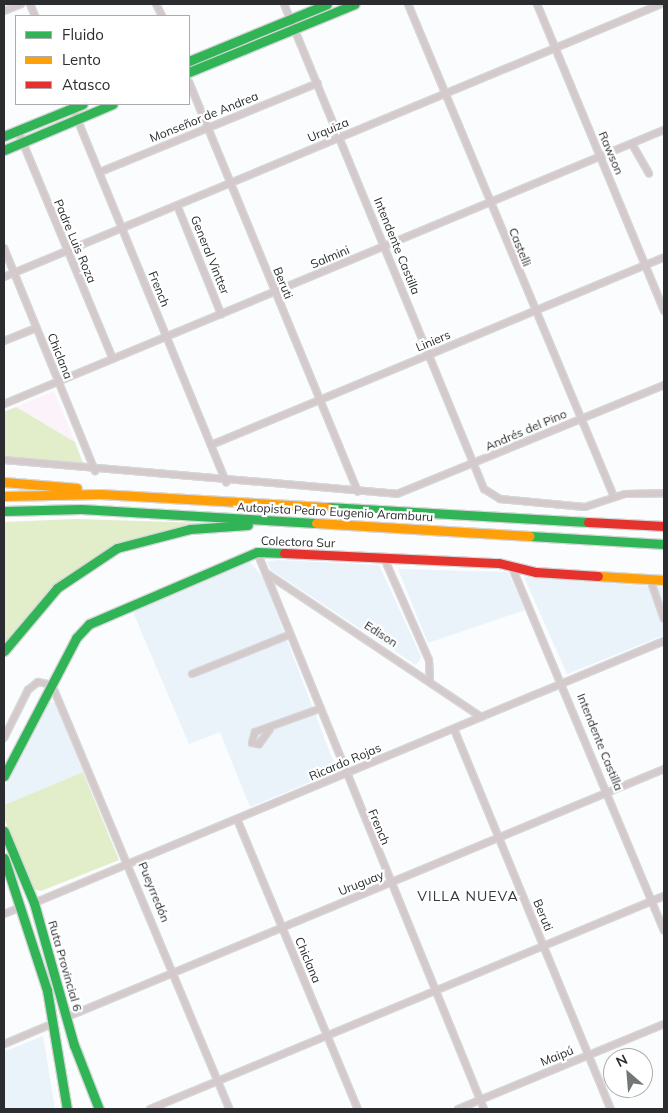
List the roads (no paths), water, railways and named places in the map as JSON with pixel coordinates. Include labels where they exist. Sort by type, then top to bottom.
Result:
[{"type":"main road","points":[[190,61],[327,4]]},
{"type":"main road","points":[[190,72],[355,4]]},
{"type":"main road","points":[[4,150],[111,105]]},
{"type":"main road","points":[[4,136],[72,106]]},
{"type":"main road","points":[[4,482],[61,484],[100,494]]},
{"type":"main road","name":"Autopista Pedro Eugenio Aramburu","points":[[4,496],[100,494],[662,526]]},
{"type":"main road","name":"Autopista Pedro Eugenio Aramburu","points":[[4,511],[81,509],[664,544]]},
{"type":"main road","points":[[4,651],[57,588],[117,548],[190,529],[331,524]]},
{"type":"main road","name":"Colectora Sur","points":[[4,776],[76,638],[89,624],[257,552],[511,565],[536,572],[664,580]]},
{"type":"main road","name":"Ruta Provincial 6","points":[[4,830],[34,903],[66,1017],[98,1109]]},
{"type":"main road","name":"Ruta Provincial 6","points":[[4,858],[22,907],[54,1023],[67,1109]]},
{"type":"street","points":[[4,11],[21,4]]},
{"type":"street","name":"Intendente Castilla","points":[[284,4],[385,246],[473,465],[489,496],[585,507],[614,497]]},
{"type":"street","name":"Castelli","points":[[408,4],[534,311],[614,497]]},
{"type":"street","name":"Rawson","points":[[536,4],[664,311]]},
{"type":"street","name":"Urquiza","points":[[4,277],[661,4]]},
{"type":"street","name":"Monseñor de Andrea","points":[[100,172],[318,83]]},
{"type":"street","name":"Beruti","points":[[190,84],[358,492]]},
{"type":"street","name":"French","points":[[72,106],[226,482]]},
{"type":"street","name":"Salmini","points":[[4,404],[664,130]]},
{"type":"street","name":"Padre Luis Roza","points":[[18,131],[112,359]]},
{"type":"street","points":[[632,144],[649,173]]},
{"type":"street","name":"General Vintter","points":[[177,205],[221,314]]},
{"type":"street","name":"Chiclana","points":[[4,248],[95,471]]},
{"type":"street","name":"Liniers","points":[[211,446],[664,257]]},
{"type":"street","points":[[4,341],[36,328]]},
{"type":"street","name":"Andrés del Pino","points":[[358,492],[397,494],[473,465],[664,385]]},
{"type":"street","points":[[4,460],[95,471],[358,492]]},
{"type":"street","points":[[614,497],[664,493]]},
{"type":"street","name":"French","points":[[257,552],[345,775],[484,1109]]},
{"type":"street","points":[[384,558],[429,660],[430,680]]},
{"type":"street","name":"Intendente Castilla","points":[[511,565],[563,682],[664,930]]},
{"type":"street","name":"Edison","points":[[266,574],[430,680],[481,716]]},
{"type":"street","points":[[650,579],[664,619]]},
{"type":"street","points":[[192,674],[289,635]]},
{"type":"street","name":"Ricardo Rojas","points":[[34,903],[664,641]]},
{"type":"street","points":[[4,738],[32,686],[52,685]]},
{"type":"street","name":"Pueyrredón","points":[[52,685],[130,864],[230,1109]]},
{"type":"street","points":[[270,729],[319,709]]},
{"type":"street","name":"Beruti","points":[[454,729],[611,1109]]},
{"type":"street","name":"Uruguay","points":[[66,1017],[664,769]]},
{"type":"street","name":"Chiclana","points":[[238,819],[358,1109]]},
{"type":"street","points":[[150,1109],[664,896]]},
{"type":"street","points":[[4,914],[22,907]]},
{"type":"street","points":[[4,1044],[54,1023]]},
{"type":"street","name":"Maipú","points":[[458,1109],[664,1024]]},
{"type":"district","name":"VILLA NUEVA","points":[[468,896]]}]
